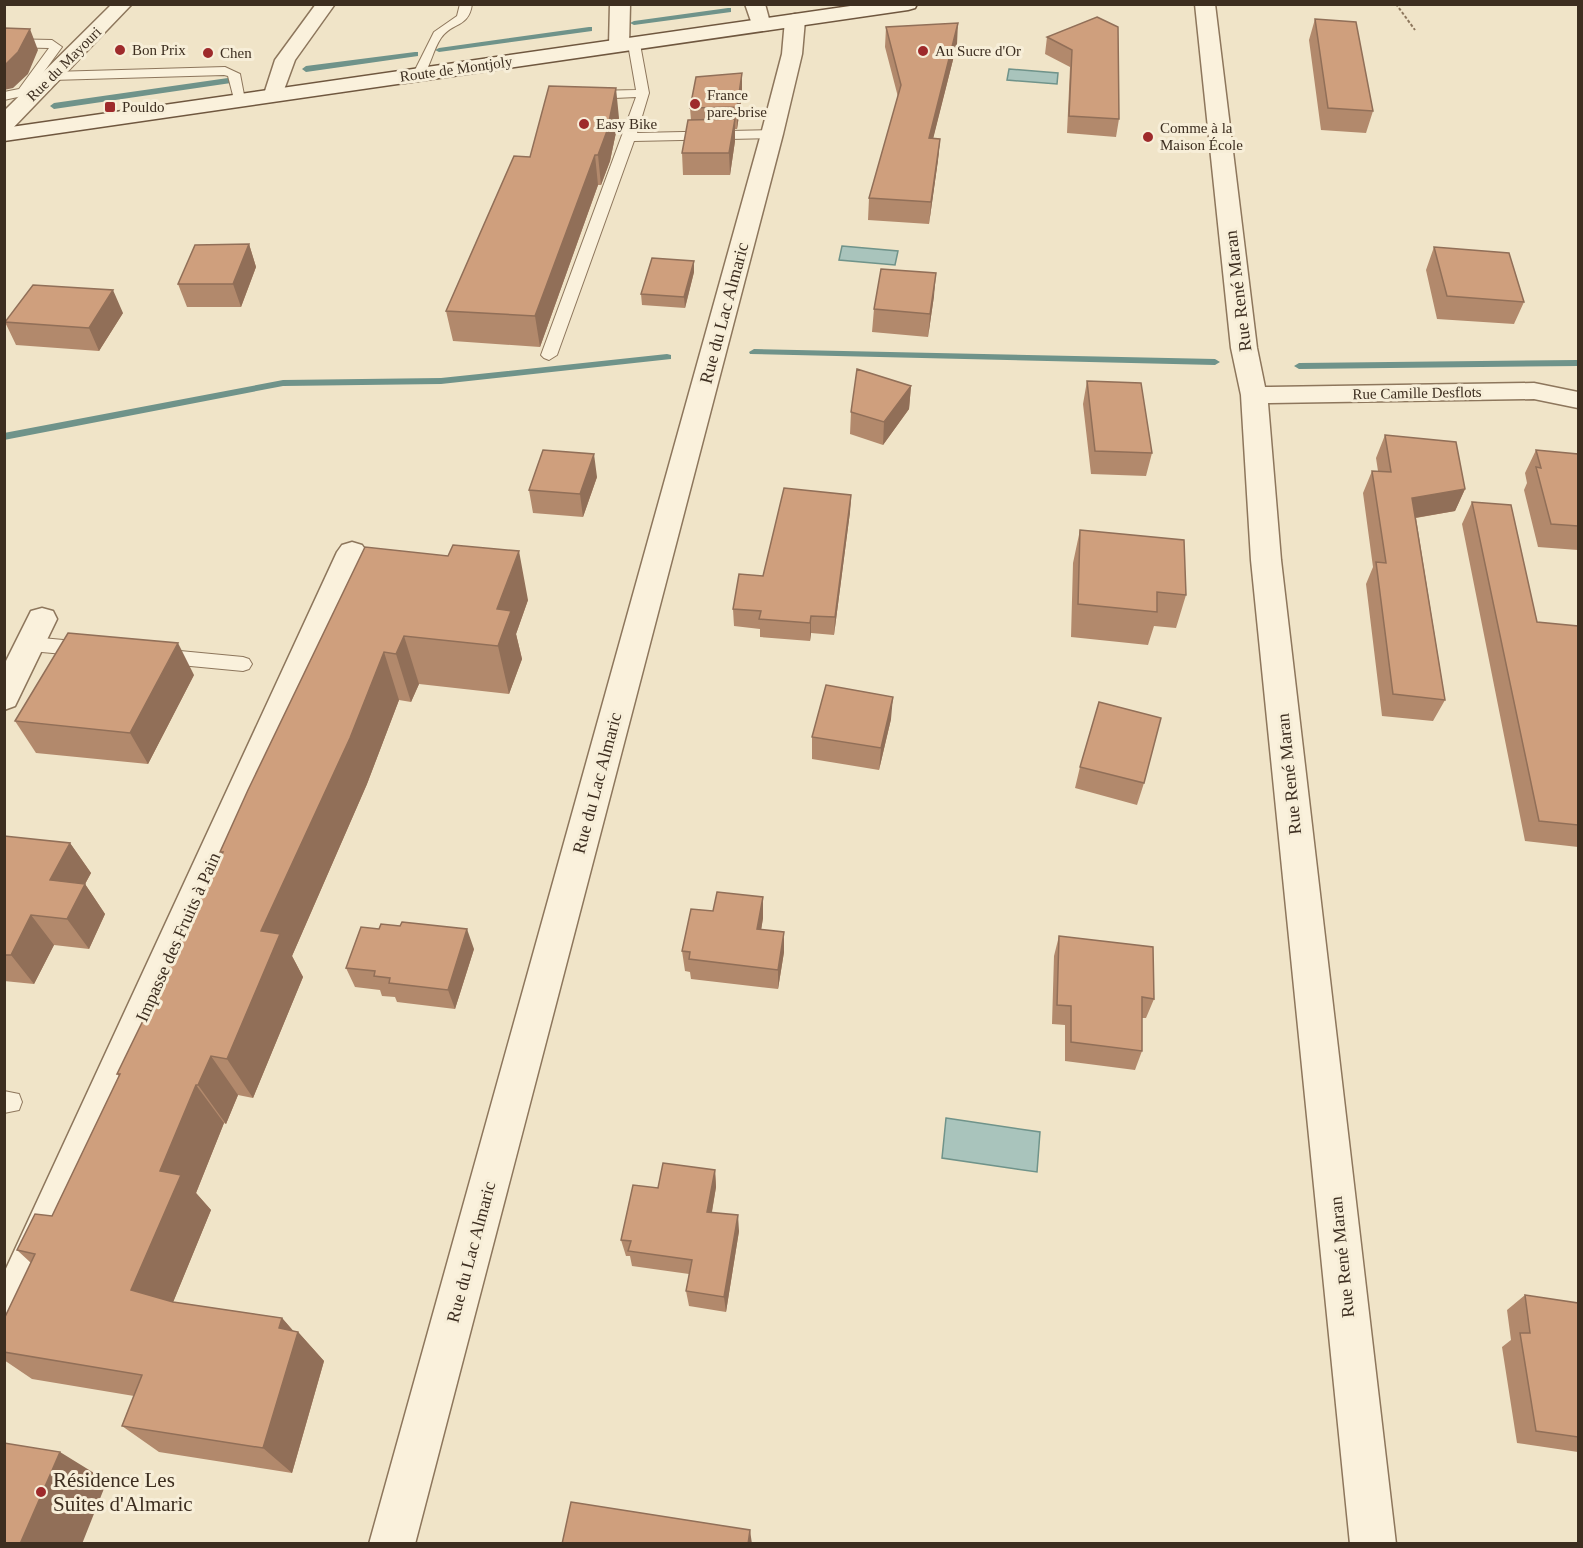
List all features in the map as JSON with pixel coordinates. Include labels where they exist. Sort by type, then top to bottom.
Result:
[{"type":"street","name":"Rue du Mayouri","points":[[4,124],[123,4]]},
{"type":"street","points":[[274,94],[285,60],[326,4]]},
{"type":"street","points":[[755,4],[761,26]]},
{"type":"street","name":"Route de Montjoly","points":[[4,135],[274,94],[908,4]]},
{"type":"street","name":"Rue René Maran","points":[[1205,4],[1244,348],[1254,394],[1267,572],[1373,1544]]},
{"type":"street","points":[[624,5],[626,45]]},
{"type":"street","name":"Rue du Lac Almaric","points":[[392,1544],[772,134],[792,54],[795,20]]},
{"type":"street","name":"Rue Camille Desflots","points":[[1254,394],[1534,391],[1553,393],[1578,400]]},
{"type":"street","name":"Impasse des Fruits à Pain","points":[[4,1322],[352,552]]},
{"type":"street","points":[[4,698],[36,632]]},
{"type":"lane","points":[[418,74],[438,32],[460,21],[465,14],[466,4]]},
{"type":"lane","points":[[4,43],[52,44],[56,47],[23,92],[4,96]]},
{"type":"lane","points":[[549,355],[643,93],[626,45]]},
{"type":"lane","points":[[52,76],[225,71],[234,74],[239,100]]},
{"type":"lane","points":[[576,96],[643,93]]},
{"type":"lane","points":[[629,137],[772,134]]},
{"type":"lane","points":[[36,632],[101,651]]},
{"type":"lane","points":[[137,654],[243,664]]},
{"type":"path","points":[[1396,4],[1415,30]]},
{"type":"water","points":[[1009,69],[1058,73],[1057,84],[1007,80]]},
{"type":"water","points":[[842,246],[898,251],[895,265],[839,260]]},
{"type":"water","points":[[946,1118],[1040,1132],[1037,1172],[942,1158]]},
{"type":"building","points":[[1097,17],[1118,27],[1119,119],[1069,116],[1072,50],[1047,37]]},
{"type":"building","points":[[1315,19],[1356,22],[1373,111],[1328,108]]},
{"type":"building","points":[[958,23],[929,138],[940,139],[931,202],[869,198],[901,85],[886,27]]},
{"type":"building","points":[[4,28],[30,29],[18,52],[4,66]]},
{"type":"building","points":[[742,73],[737,107],[690,108],[696,77]]},
{"type":"building","points":[[549,86],[616,88],[607,131],[598,155],[595,155],[535,316],[446,311],[514,156],[530,157]]},
{"type":"building","points":[[735,119],[729,153],[682,153],[688,120]]},
{"type":"building","points":[[249,244],[233,284],[178,284],[195,245]]},
{"type":"building","points":[[1434,247],[1509,253],[1524,302],[1447,296]]},
{"type":"building","points":[[652,258],[694,261],[684,297],[641,294]]},
{"type":"building","points":[[881,269],[936,273],[930,314],[874,309]]},
{"type":"building","points":[[33,285],[113,290],[89,328],[5,322]]},
{"type":"building","points":[[857,369],[911,386],[884,422],[851,412]]},
{"type":"building","points":[[1087,381],[1141,383],[1152,453],[1095,451]]},
{"type":"building","points":[[1385,435],[1456,442],[1465,489],[1412,498],[1445,700],[1393,694],[1376,562],[1386,563],[1372,471],[1391,472]]},
{"type":"building","points":[[543,450],[594,454],[580,494],[529,490]]},
{"type":"building","points":[[1536,450],[1578,454],[1578,526],[1551,524],[1536,467],[1541,468]]},
{"type":"building","points":[[784,488],[851,495],[835,617],[811,616],[810,623],[759,619],[761,611],[733,609],[739,574],[763,576]]},
{"type":"building","points":[[1472,502],[1511,505],[1537,622],[1578,626],[1578,825],[1539,821]]},
{"type":"building","points":[[1080,530],[1184,540],[1186,595],[1157,592],[1157,612],[1078,604]]},
{"type":"building","points":[[453,545],[519,551],[497,609],[511,611],[498,646],[404,636],[396,654],[384,652],[350,738],[261,931],[280,934],[227,1059],[211,1056],[196,1085],[160,1171],[181,1175],[131,1290],[173,1302],[282,1318],[279,1328],[298,1332],[263,1448],[122,1426],[142,1375],[4,1352],[4,1319],[35,1254],[17,1250],[35,1214],[52,1216],[120,1074],[117,1074],[154,998],[152,998],[223,852],[220,852],[248,790],[365,547],[448,556]]},
{"type":"building","points":[[68,633],[178,643],[130,733],[15,721]]},
{"type":"building","points":[[826,685],[893,697],[881,748],[812,737]]},
{"type":"building","points":[[1099,702],[1161,718],[1144,783],[1080,767]]},
{"type":"building","points":[[4,836],[70,843],[50,880],[85,884],[67,919],[31,915],[11,955],[4,955]]},
{"type":"building","points":[[717,892],[763,897],[757,929],[784,932],[778,970],[689,959],[690,952],[682,951],[691,909],[713,911]]},
{"type":"building","points":[[402,922],[467,929],[448,990],[389,983],[390,978],[374,976],[375,971],[346,968],[361,927],[379,929],[381,924],[400,926]]},
{"type":"building","points":[[1059,936],[1153,947],[1154,999],[1142,997],[1142,1051],[1071,1042],[1071,1006],[1057,1005]]},
{"type":"building","points":[[663,1163],[715,1170],[707,1212],[738,1215],[724,1297],[686,1291],[692,1260],[628,1251],[631,1241],[621,1240],[633,1185],[658,1188]]},
{"type":"building","points":[[1525,1295],[1578,1303],[1578,1437],[1536,1431],[1520,1333],[1530,1333]]},
{"type":"building","points":[[4,1443],[60,1452],[20,1544],[4,1544]]},
{"type":"building","points":[[571,1502],[750,1530],[748,1544],[562,1544]]},
{"type":"waterway","points":[[634,23],[728,10]]},
{"type":"waterway","points":[[439,50],[589,29]]},
{"type":"waterway","points":[[306,69],[415,54]]},
{"type":"waterway","points":[[54,106],[228,81]]},
{"type":"waterway","points":[[754,352],[1215,362]]},
{"type":"waterway","points":[[4,437],[283,383],[441,381],[667,357]]},
{"type":"waterway","points":[[1299,366],[1578,363]]},
{"type":"place","name":"Bon Prix","points":[[120,50]]},
{"type":"place","name":"Au Sucre d'Or","points":[[923,51]]},
{"type":"place","name":"Chen","points":[[208,53]]},
{"type":"place","name":"France pare-brise","points":[[695,104]]},
{"type":"place","name":"Pouldo","points":[[110,107]]},
{"type":"place","name":"Easy Bike","points":[[584,124]]},
{"type":"place","name":"Comme à la Maison École","points":[[1148,137]]},
{"type":"place","name":"Résidence Les Suites d'Almaric","points":[[41,1492]]}]
